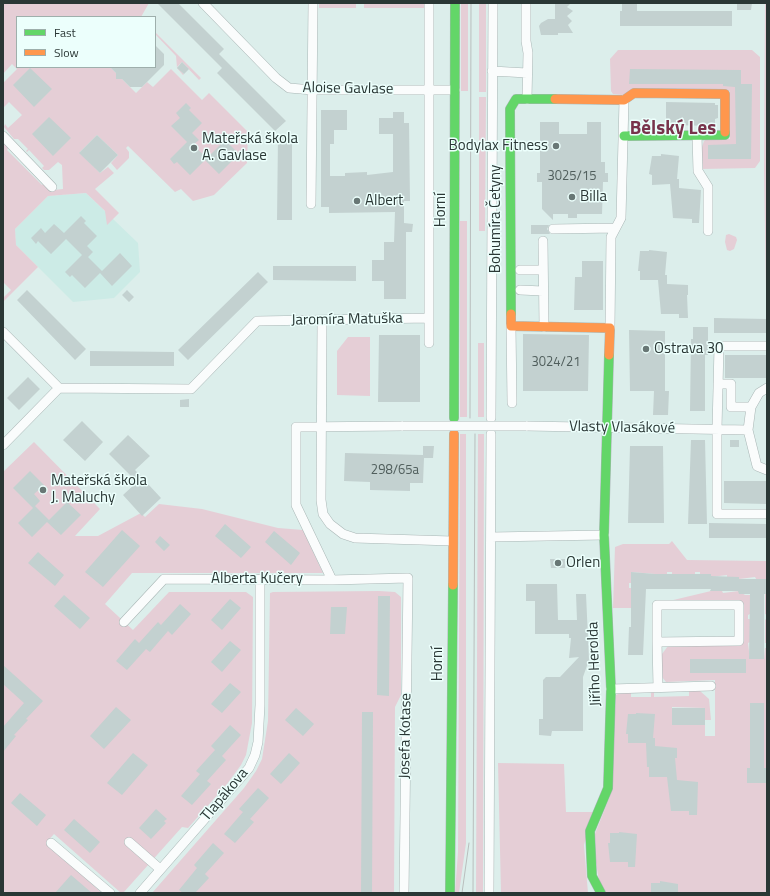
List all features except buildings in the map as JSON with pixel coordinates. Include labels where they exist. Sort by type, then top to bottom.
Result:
[{"type":"street","name":"Aloise Gavlase","points":[[203,3],[283,84],[289,88],[313,90],[455,90]]},
{"type":"street","points":[[312,204],[313,3]]},
{"type":"street","points":[[429,3],[429,343]]},
{"type":"street","name":"Horní","points":[[454,418],[455,3]]},
{"type":"street","points":[[491,418],[493,3]]},
{"type":"street","points":[[526,3],[527,99]]},
{"type":"street","points":[[492,71],[527,73]]},
{"type":"street","name":"Bohumíra Četyny","points":[[511,326],[510,109],[516,99],[624,100],[634,93],[725,94],[725,136],[624,136]]},
{"type":"street","points":[[606,428],[610,328],[611,237],[621,218],[624,100]]},
{"type":"street","points":[[3,136],[52,187]]},
{"type":"street","points":[[697,136],[698,171],[708,187],[708,231]]},
{"type":"street","points":[[553,229],[615,228]]},
{"type":"street","points":[[543,242],[544,326]]},
{"type":"street","points":[[520,270],[543,270]]},
{"type":"street","points":[[520,290],[543,290]]},
{"type":"street","name":"Jaromíra Matuška","points":[[59,388],[191,389],[257,321],[428,318]]},
{"type":"street","points":[[322,321],[321,500],[323,514],[330,524],[343,534],[355,538],[452,541]]},
{"type":"street","points":[[512,403],[511,326],[610,328]]},
{"type":"street","points":[[3,332],[59,388],[3,445]]},
{"type":"street","points":[[767,346],[718,346],[717,430],[717,514],[767,514]]},
{"type":"street","points":[[718,384],[731,384],[731,406],[751,407]]},
{"type":"street","points":[[765,470],[757,466],[748,430],[751,407],[759,393],[767,388]]},
{"type":"street","name":"Vlasty Vlasákové","points":[[332,580],[296,505],[296,427],[526,426],[748,430]]},
{"type":"street","name":"Jiřího Herolda","points":[[601,893],[592,876],[590,831],[608,788],[611,689],[604,535],[606,428]]},
{"type":"street","name":"Horní","points":[[450,893],[454,434]]},
{"type":"street","points":[[489,893],[491,434]]},
{"type":"street","points":[[491,537],[604,535]]},
{"type":"street","name":"Alberta Kučery","points":[[124,622],[164,579],[332,580],[408,578]]},
{"type":"street","name":"Josefa Kotase","points":[[404,893],[408,578]]},
{"type":"street","name":"Tlapákova","points":[[140,893],[249,768],[258,742],[260,705],[260,579]]},
{"type":"street","points":[[657,642],[739,641],[739,605],[657,605],[657,642],[658,688]]},
{"type":"street","points":[[611,689],[711,686]]},
{"type":"street","points":[[129,842],[160,869]]},
{"type":"street","points":[[51,843],[110,893]]},
{"type":"shaded area","points":[[3,3],[149,3],[142,16],[16,16],[16,68],[12,64],[3,74]]},
{"type":"shaded area","points":[[319,3],[356,3],[356,8],[319,8]]},
{"type":"shaded area","points":[[364,3],[425,3],[425,8],[364,8]]},
{"type":"shaded area","points":[[461,3],[468,3],[468,91],[461,91]]},
{"type":"shaded area","points":[[479,3],[486,3],[486,92],[479,92]]},
{"type":"shaded area","points":[[765,3],[767,3],[766,291],[764,170]]},
{"type":"shaded area","points":[[156,33],[201,78],[199,80],[182,62],[177,67],[184,74],[183,75],[177,68],[176,56],[156,35]]},
{"type":"shaded area","points":[[618,50],[752,50],[760,57],[760,161],[755,168],[701,169],[701,150],[704,141],[707,139],[730,139],[730,91],[631,91],[623,95],[613,94],[611,91],[610,59]]},
{"type":"shaded area","points":[[16,68],[111,68],[136,93],[147,82],[153,87],[171,69],[202,100],[209,93],[248,132],[247,163],[214,195],[193,201],[181,189],[175,192],[128,146],[126,148],[129,152],[129,158],[117,170],[111,163],[118,155],[97,135],[80,152],[100,173],[108,167],[114,173],[95,189],[119,213],[107,225],[105,211],[86,193],[48,196],[15,229],[16,245],[38,267],[3,302],[3,298],[11,290],[3,282],[3,142],[9,147],[7,150],[42,185],[45,182],[54,190],[63,189],[62,165],[58,162],[49,170],[44,170],[42,168],[44,166],[29,150],[27,152],[26,151],[28,149],[18,139],[14,139],[4,127],[5,124],[8,128],[22,115],[9,102],[3,108],[3,83],[17,69]]},
{"type":"shaded area","points":[[479,97],[486,97],[485,231],[479,231]]},
{"type":"shaded area","points":[[86,193],[138,243],[140,272],[114,298],[73,302],[16,245],[15,229],[48,196]]},
{"type":"shaded area","points":[[460,221],[467,221],[467,417],[460,417]]},
{"type":"shaded area","points":[[729,234],[736,237],[737,240],[734,249],[730,251],[727,250],[725,242],[726,235]]},
{"type":"shaded area","points":[[348,337],[370,337],[370,396],[337,395],[337,351]]},
{"type":"shaded area","points":[[478,343],[484,343],[484,417],[478,417]]},
{"type":"shaded area","points":[[460,434],[466,434],[466,843],[459,893],[455,893],[458,852]]},
{"type":"shaded area","points":[[478,434],[484,434],[483,893],[476,893]]},
{"type":"shaded area","points":[[34,442],[100,509],[75,536],[98,536],[141,513],[145,517],[159,504],[202,509],[278,528],[303,530],[323,573],[132,573],[105,604],[133,630],[169,592],[246,592],[253,597],[252,723],[246,755],[241,765],[227,784],[188,828],[182,827],[124,892],[121,893],[54,834],[46,843],[102,893],[3,893],[3,472]]},
{"type":"shaded area","points":[[672,541],[687,560],[767,561],[767,615],[765,614],[765,594],[755,577],[739,579],[739,577],[727,577],[727,575],[711,577],[711,574],[700,574],[700,572],[695,572],[695,574],[672,574],[672,572],[667,572],[667,574],[655,574],[631,572],[631,583],[629,583],[629,588],[631,588],[631,608],[613,608],[615,547],[623,544],[669,544]]},
{"type":"shaded area","points":[[711,591],[722,591],[723,593],[739,591],[745,595],[750,595],[750,614],[748,615],[748,619],[750,619],[750,642],[748,643],[750,659],[764,659],[766,648],[765,620],[767,615],[767,893],[606,893],[599,881],[596,862],[595,834],[610,796],[616,695],[622,692],[631,691],[631,697],[651,697],[651,692],[654,691],[654,697],[689,696],[689,690],[700,691],[709,699],[711,720],[705,720],[705,708],[672,707],[672,724],[705,725],[705,736],[715,736],[715,680],[666,682],[662,677],[662,654],[668,646],[674,645],[742,645],[742,602],[665,602]]},
{"type":"shaded area","points":[[395,592],[401,597],[401,695],[395,707],[394,893],[152,893],[244,788],[256,771],[262,759],[268,721],[270,593]]},
{"type":"shaded area","points":[[498,763],[564,764],[566,812],[593,812],[584,845],[588,893],[501,893]]},
{"type":"tram line","points":[[470,418],[471,3]]},
{"type":"tram line","points":[[473,893],[475,434]]},
{"type":"tram line","points":[[462,893],[469,843]]},
{"type":"traffic: fast","points":[[454,418],[455,3]]},
{"type":"traffic: fast","points":[[511,314],[510,109],[516,99],[555,99]]},
{"type":"traffic: fast","points":[[624,136],[725,135],[725,132]]},
{"type":"traffic: fast","points":[[601,893],[592,876],[590,831],[608,788],[611,689],[604,535],[609,355]]},
{"type":"traffic: fast","points":[[450,893],[453,585]]},
{"type":"traffic: slow","points":[[555,99],[624,100],[634,93],[725,94],[725,132]]},
{"type":"traffic: slow","points":[[511,314],[511,326],[610,328],[609,355]]},
{"type":"traffic: slow","points":[[453,585],[454,434]]},
{"type":"place","name":"Bodylax Fitness","points":[[556,146]]},
{"type":"place","name":"Mateřská škola A. Gavlase","points":[[194,148]]},
{"type":"place","name":"Billa","points":[[572,197]]},
{"type":"place","name":"Albert","points":[[357,201]]},
{"type":"place","name":"Ostrava 30","points":[[646,349]]},
{"type":"place","name":"Mateřská škola J. Maluchy","points":[[43,490]]},
{"type":"place","name":"Orlen","points":[[558,563]]},
{"type":"district","name":"Bělský Les","points":[[673,129]]}]
